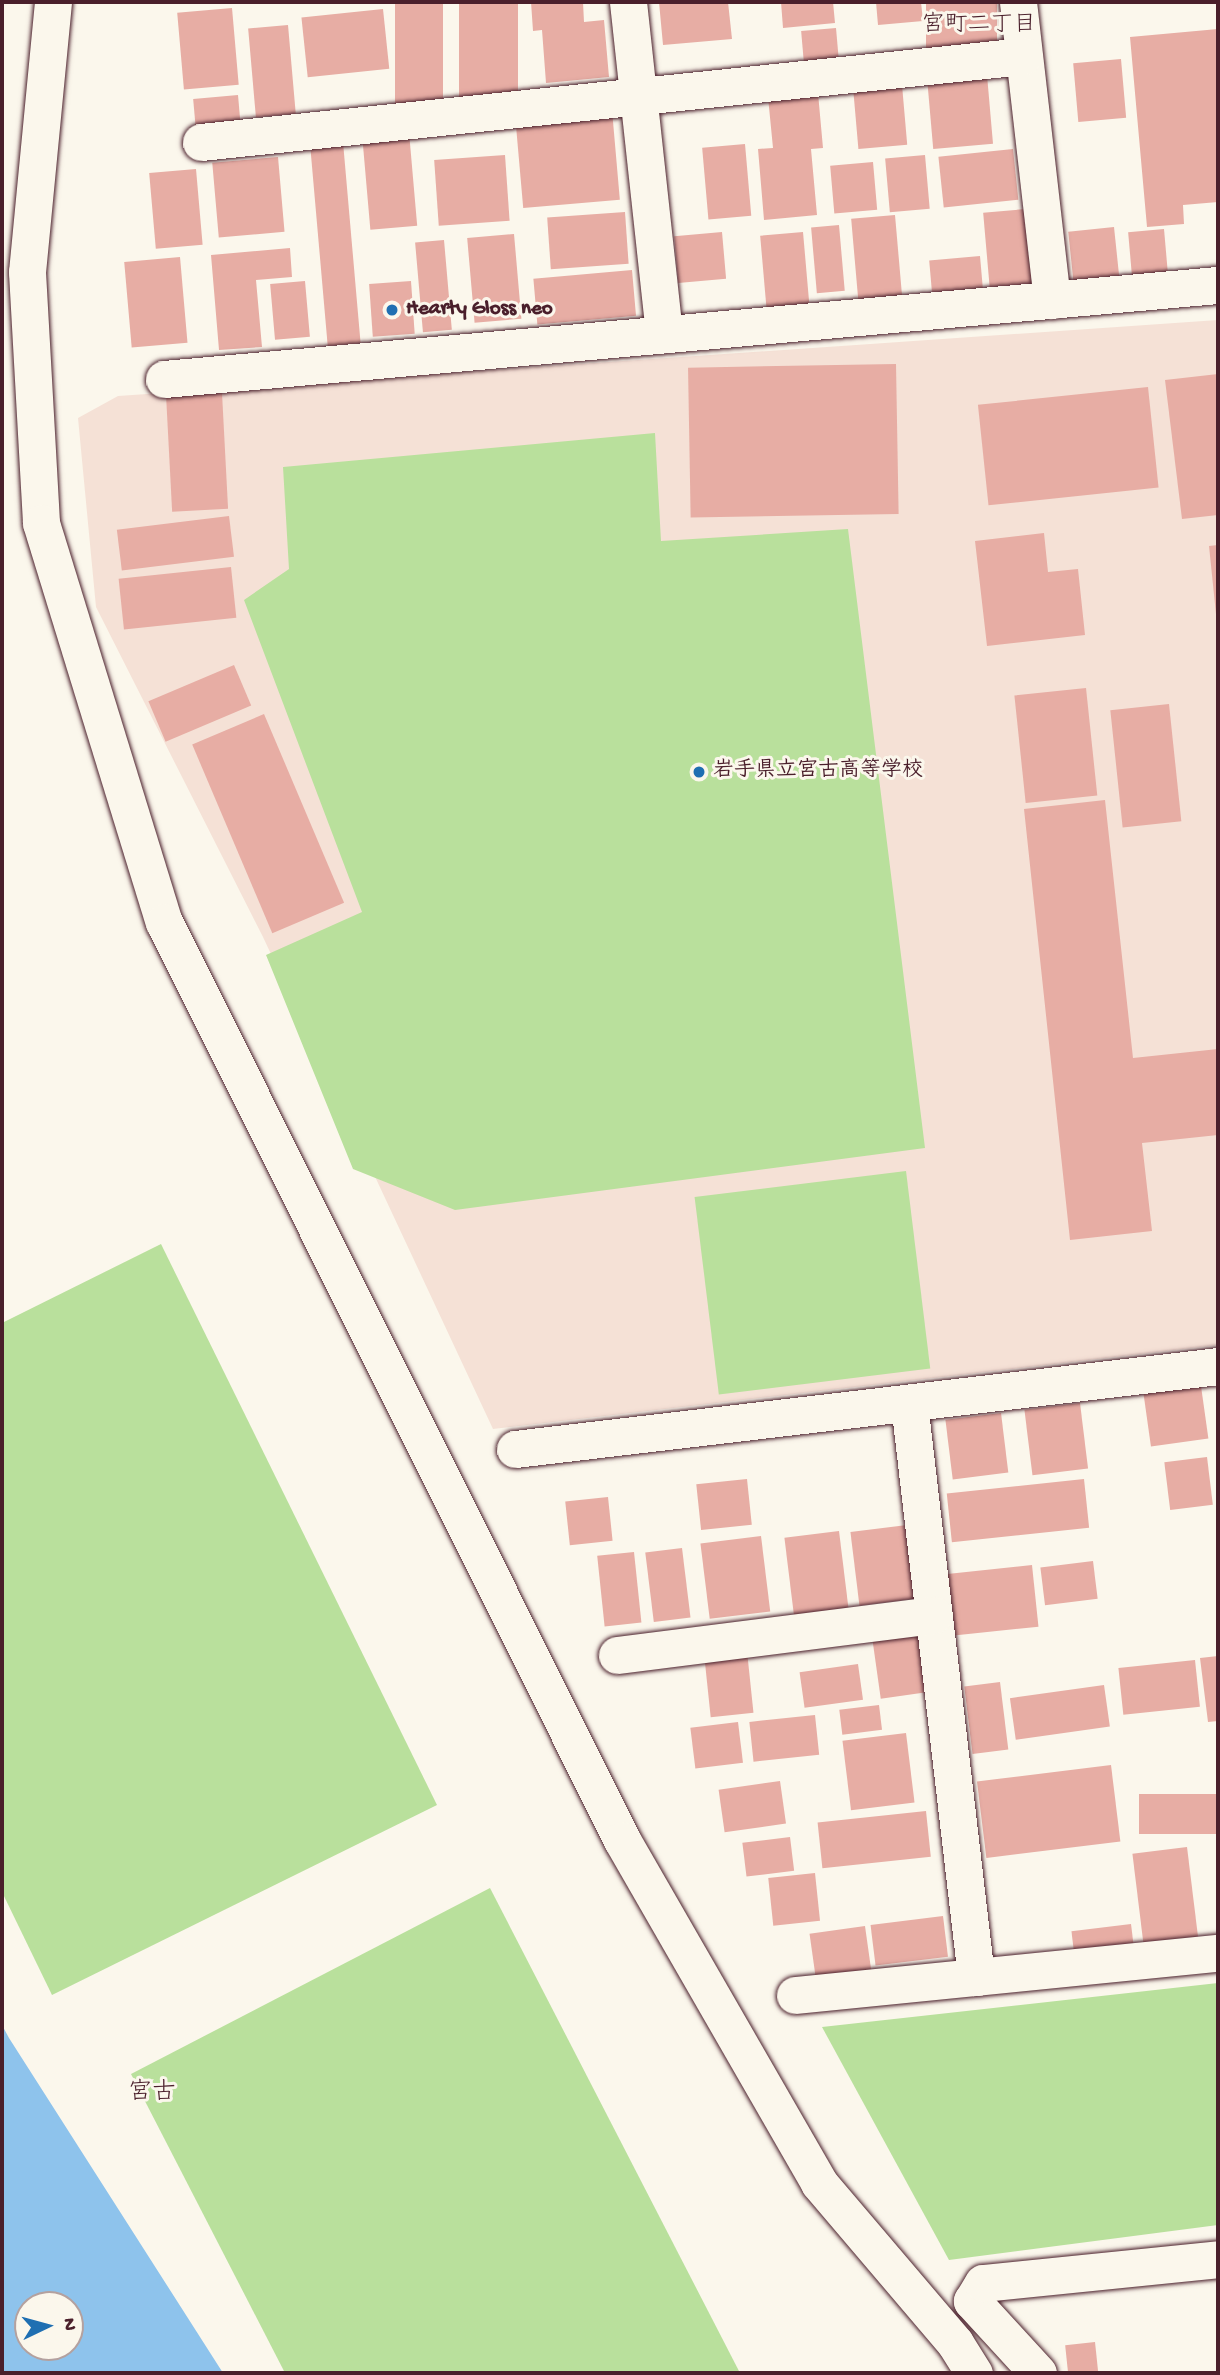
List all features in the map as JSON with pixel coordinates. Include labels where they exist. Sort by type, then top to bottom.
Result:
[{"type":"street","points":[[53,2],[27,272],[41,523],[164,922],[622,1840],[819,2183],[955,2343],[974,2373]]},
{"type":"street","points":[[628,2],[664,334]]},
{"type":"street","points":[[1018,2],[1052,300]]},
{"type":"street","points":[[201,142],[1024,57]]},
{"type":"street","points":[[164,379],[1218,285]]},
{"type":"street","points":[[515,1449],[1218,1366]]},
{"type":"street","points":[[909,1403],[976,1977]]},
{"type":"street","points":[[617,1655],[933,1615]]},
{"type":"street","points":[[795,1995],[1218,1954]]},
{"type":"street","points":[[1038,2373],[972,2301],[983,2283],[1218,2259]]},
{"type":"shaded area","name":"岩手県立宮古高等学校","points":[[1218,320],[1218,1345],[493,1429],[263,937],[96,607],[78,418],[118,396]]},
{"type":"green space","points":[[655,433],[661,541],[848,529],[925,1148],[455,1210],[353,1169],[266,955],[362,912],[244,600],[289,569],[283,467]]},
{"type":"green space","points":[[906,1171],[930,1369],[719,1394],[695,1197]]},
{"type":"green space","points":[[161,1244],[437,1805],[52,1995],[2,1892],[2,1323]]},
{"type":"green space","points":[[490,1888],[740,2373],[285,2373],[131,2074]]},
{"type":"green space","points":[[1218,1983],[1218,2225],[949,2260],[822,2027]]},
{"type":"water","points":[[2,2025],[9,2038],[223,2373],[2,2373]]},
{"type":"building","points":[[395,2],[443,2],[443,106],[395,106]]},
{"type":"building","points":[[459,2],[518,2],[518,98],[459,98]]},
{"type":"building","points":[[531,2],[583,2],[584,22],[604,20],[609,77],[546,83],[542,30],[533,31]]},
{"type":"building","points":[[659,2],[728,2],[732,39],[663,45]]},
{"type":"building","points":[[781,2],[833,2],[835,23],[783,28]]},
{"type":"building","points":[[876,2],[921,2],[923,21],[878,25]]},
{"type":"building","points":[[926,2],[997,2],[997,53],[926,53]]},
{"type":"building","points":[[232,8],[239,85],[184,90],[177,13]]},
{"type":"building","points":[[383,9],[389,69],[308,77],[301,18]]},
{"type":"building","points":[[288,25],[296,114],[256,117],[248,28]]},
{"type":"building","points":[[836,28],[839,62],[804,65],[801,31]]},
{"type":"building","points":[[1218,29],[1218,202],[1183,205],[1184,224],[1147,227],[1130,37]]},
{"type":"building","points":[[1121,59],[1126,118],[1078,122],[1073,63]]},
{"type":"building","points":[[987,75],[993,144],[933,149],[927,80]]},
{"type":"building","points":[[902,85],[907,145],[858,149],[853,89]]},
{"type":"building","points":[[818,93],[823,148],[811,149],[817,215],[764,220],[758,149],[773,148],[768,97]]},
{"type":"building","points":[[238,95],[241,127],[196,131],[193,99]]},
{"type":"building","points":[[612,110],[620,200],[523,208],[515,118]]},
{"type":"building","points":[[409,132],[417,226],[370,230],[362,136]]},
{"type":"building","points":[[343,142],[361,343],[328,346],[310,145]]},
{"type":"building","points":[[745,144],[751,216],[708,219],[702,148]]},
{"type":"building","points":[[1013,149],[1018,200],[944,208],[938,157]]},
{"type":"building","points":[[505,155],[510,221],[439,226],[434,160]]},
{"type":"building","points":[[925,155],[930,209],[890,212],[885,158]]},
{"type":"building","points":[[278,157],[285,232],[219,237],[212,163]]},
{"type":"building","points":[[873,162],[877,210],[834,214],[830,166]]},
{"type":"building","points":[[196,169],[203,245],[156,249],[149,173]]},
{"type":"building","points":[[1026,209],[1033,287],[990,290],[983,213]]},
{"type":"building","points":[[625,212],[629,264],[551,269],[547,217]]},
{"type":"building","points":[[895,215],[902,298],[858,302],[851,219]]},
{"type":"building","points":[[839,225],[845,291],[817,293],[811,227]]},
{"type":"building","points":[[1114,227],[1120,288],[1075,292],[1068,232]]},
{"type":"building","points":[[1164,229],[1169,286],[1133,289],[1128,232]]},
{"type":"building","points":[[722,232],[726,279],[678,283],[674,236]]},
{"type":"building","points":[[803,232],[809,306],[767,309],[760,236]]},
{"type":"building","points":[[514,234],[521,319],[475,323],[467,238]]},
{"type":"building","points":[[444,240],[452,330],[423,332],[415,243]]},
{"type":"building","points":[[290,248],[292,277],[256,280],[262,347],[219,350],[211,255]]},
{"type":"building","points":[[980,256],[984,298],[933,302],[929,260]]},
{"type":"building","points":[[180,257],[187,343],[132,348],[124,262]]},
{"type":"building","points":[[632,270],[636,316],[537,324],[533,279]]},
{"type":"building","points":[[305,281],[310,337],[275,340],[270,284]]},
{"type":"building","name":"Hearty Gloss neo","points":[[411,281],[415,334],[373,337],[369,284]]},
{"type":"building","points":[[896,364],[899,514],[691,518],[688,368]]},
{"type":"building","points":[[1218,374],[1218,515],[1182,519],[1165,380]]},
{"type":"building","points":[[1148,387],[1159,487],[988,505],[978,405]]},
{"type":"building","points":[[222,393],[228,509],[172,512],[166,396]]},
{"type":"building","points":[[229,516],[234,557],[122,570],[117,530]]},
{"type":"building","points":[[1044,533],[1048,572],[1078,569],[1085,635],[987,646],[975,541]]},
{"type":"building","points":[[1218,545],[1218,614],[1216,614],[1209,546]]},
{"type":"building","points":[[231,567],[236,618],[124,630],[119,579]]},
{"type":"building","points":[[234,665],[251,706],[166,742],[148,701]]},
{"type":"building","points":[[1086,688],[1097,795],[1026,803],[1014,696]]},
{"type":"building","points":[[1169,704],[1181,821],[1123,828],[1110,710]]},
{"type":"building","points":[[264,714],[344,903],[272,933],[192,744]]},
{"type":"building","points":[[1105,800],[1133,1058],[1218,1049],[1218,1135],[1142,1143],[1152,1231],[1070,1240],[1024,809]]},
{"type":"building","points":[[1201,1386],[1208,1438],[1151,1447],[1144,1394]]},
{"type":"building","points":[[1080,1403],[1088,1469],[1032,1475],[1024,1410]]},
{"type":"building","points":[[1001,1413],[1008,1473],[953,1479],[945,1420]]},
{"type":"building","points":[[1207,1457],[1213,1505],[1170,1510],[1164,1462]]},
{"type":"building","points":[[747,1479],[752,1525],[701,1530],[696,1484]]},
{"type":"building","points":[[1084,1479],[1089,1528],[952,1542],[947,1493]]},
{"type":"building","points":[[608,1497],[613,1541],[570,1545],[565,1501]]},
{"type":"building","points":[[907,1525],[916,1598],[859,1605],[850,1532]]},
{"type":"building","points":[[839,1531],[849,1609],[794,1616],[784,1538]]},
{"type":"building","points":[[761,1536],[770,1611],[710,1619],[700,1543]]},
{"type":"building","points":[[682,1548],[691,1617],[654,1622],[645,1553]]},
{"type":"building","points":[[634,1552],[641,1623],[605,1626],[597,1556]]},
{"type":"building","points":[[1093,1561],[1098,1599],[1045,1605],[1040,1567]]},
{"type":"building","points":[[1032,1565],[1038,1627],[954,1636],[947,1574]]},
{"type":"building","points":[[917,1626],[926,1692],[881,1699],[871,1632]]},
{"type":"building","points":[[747,1651],[753,1713],[711,1717],[704,1655]]},
{"type":"building","points":[[1218,1656],[1218,1721],[1208,1722],[1200,1658]]},
{"type":"building","points":[[1195,1660],[1200,1707],[1123,1715],[1118,1668]]},
{"type":"building","points":[[858,1664],[863,1700],[805,1708],[800,1672]]},
{"type":"building","points":[[1000,1682],[1008,1749],[973,1754],[964,1686]]},
{"type":"building","points":[[1104,1685],[1110,1727],[1016,1740],[1010,1698]]},
{"type":"building","points":[[879,1705],[882,1730],[842,1735],[839,1710]]},
{"type":"building","points":[[815,1715],[819,1755],[754,1762],[749,1722]]},
{"type":"building","points":[[738,1722],[743,1763],[695,1769],[690,1728]]},
{"type":"building","points":[[906,1733],[915,1802],[851,1810],[842,1741]]},
{"type":"building","points":[[1111,1765],[1120,1841],[986,1858],[977,1781]]},
{"type":"building","points":[[780,1781],[786,1824],[725,1832],[719,1790]]},
{"type":"building","points":[[1139,1794],[1218,1794],[1218,1834],[1139,1834]]},
{"type":"building","points":[[926,1811],[931,1857],[822,1868],[818,1822]]},
{"type":"building","points":[[790,1837],[794,1871],[747,1877],[742,1843]]},
{"type":"building","points":[[1187,1847],[1198,1938],[1144,1945],[1132,1854]]},
{"type":"building","points":[[815,1873],[820,1921],[773,1926],[768,1878]]},
{"type":"building","points":[[943,1916],[948,1957],[876,1966],[871,1925]]},
{"type":"building","points":[[1131,1924],[1135,1959],[1076,1966],[1071,1931]]},
{"type":"building","points":[[865,1926],[871,1971],[816,1978],[810,1934]]},
{"type":"building","points":[[1095,2342],[1098,2373],[1068,2373],[1065,2345]]},
{"type":"place","name":"Hearty Gloss neo","points":[[392,310]]},
{"type":"place","name":"岩手県立宮古高等学校","points":[[699,772]]},
{"type":"district","name":"宮町二丁目","points":[[979,26]]},
{"type":"district","name":"宮古","points":[[152,2094]]}]
